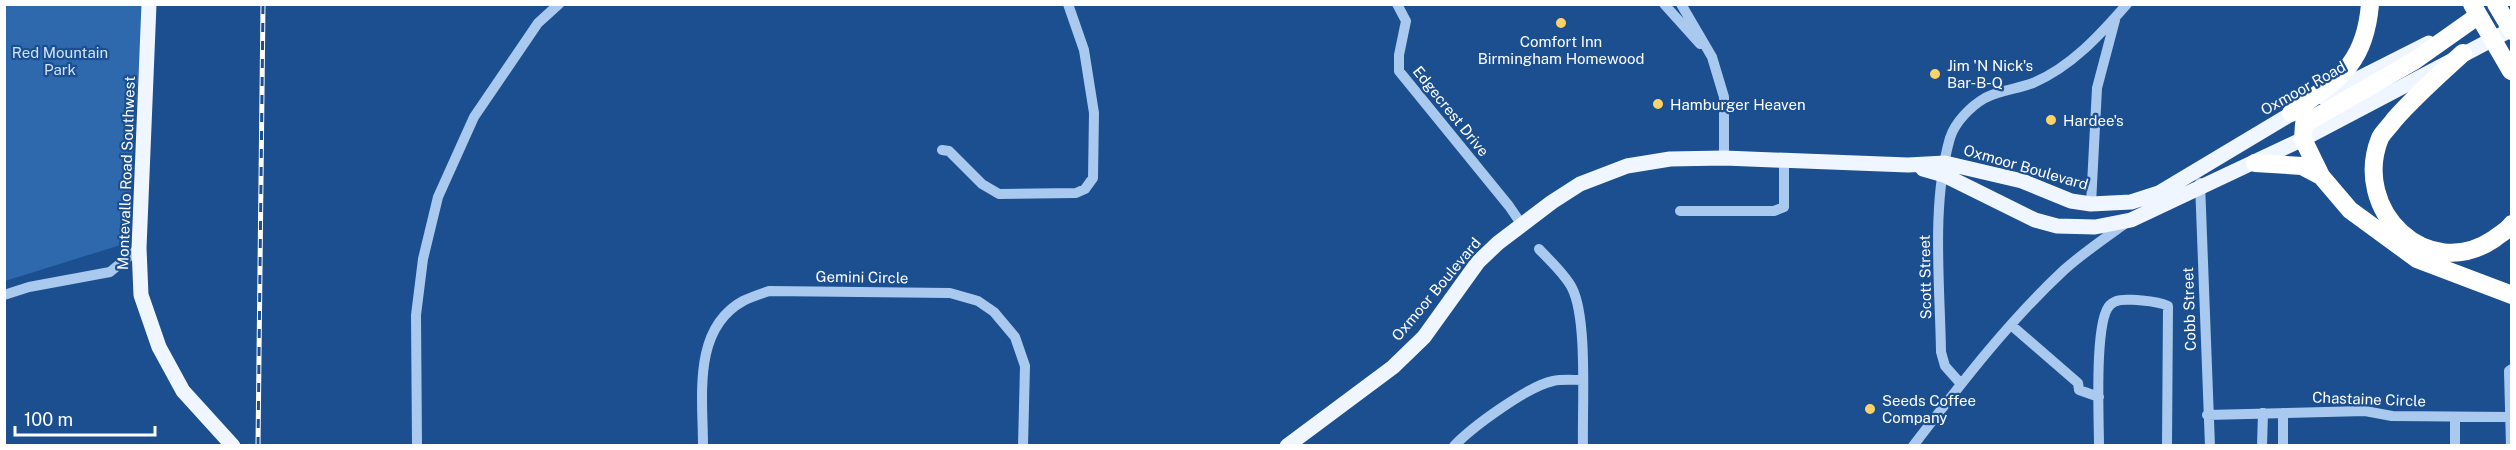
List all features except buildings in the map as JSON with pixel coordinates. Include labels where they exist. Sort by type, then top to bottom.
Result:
[{"type":"highway","points":[[2291,113],[2338,79],[2351,65],[2368,30],[2370,4]]},
{"type":"highway","points":[[2496,4],[2511,30]]},
{"type":"highway","points":[[2511,72],[2472,12],[2414,61],[2304,124],[2303,139],[2321,176],[2350,210],[2417,259],[2511,295]]},
{"type":"highway","points":[[2463,53],[2411,101],[2381,136],[2372,170],[2379,204],[2388,220],[2402,234],[2420,246],[2449,253],[2482,247],[2511,224]]},
{"type":"highway","points":[[2255,163],[2302,166],[2321,176]]},
{"type":"main road","name":"Montevallo Road Southwest","points":[[149,4],[139,248],[141,295],[159,347],[183,391],[232,444]]},
{"type":"main road","name":"Oxmoor Road","points":[[2200,171],[2291,113],[2472,12],[2502,4]]},
{"type":"main road","name":"Oxmoor Road","points":[[2131,220],[2303,139],[2463,53],[2511,30]]},
{"type":"main road","name":"Oxmoor Boulevard","points":[[1287,446],[1393,366],[1424,337],[1478,262],[1498,243],[1580,184],[1627,166],[1670,159],[1724,158],[1908,165],[2022,182],[2071,201],[2091,204],[2131,202],[2159,193],[2200,171]]},
{"type":"main road","name":"Oxmoor Boulevard","points":[[1945,169],[2035,220],[2057,226],[2095,227],[2131,220]]},
{"type":"street","points":[[417,446],[416,315],[423,259],[438,197],[474,117],[538,23],[559,4]]},
{"type":"street","points":[[942,150],[949,151],[982,184],[999,194],[1076,193],[1085,189],[1092,178],[1094,113],[1084,50],[1068,4]]},
{"type":"street","name":"Edgecrest Drive","points":[[1396,4],[1406,21],[1399,55],[1399,71],[1522,225]]},
{"type":"street","points":[[1664,4],[1712,57]]},
{"type":"street","points":[[1681,4],[1712,57],[1724,97],[1724,158]]},
{"type":"street","name":"Scott Street","points":[[1961,384],[1945,366],[1941,352],[1939,213],[1950,136],[1963,116],[1973,106],[1986,98],[2033,83],[2071,60],[2127,4]]},
{"type":"street","points":[[2091,204],[2097,88],[2116,17]]},
{"type":"street","points":[[1680,211],[1774,211],[1784,207],[1784,160]]},
{"type":"street","name":"Cobb Street","points":[[2200,171],[2207,414],[2210,446]]},
{"type":"street","name":"Oxmoor Road","points":[[1913,446],[2011,325],[2064,270],[2200,171]]},
{"type":"street","points":[[4,295],[29,287],[110,272],[139,248]]},
{"type":"street","points":[[1539,249],[1572,287],[1578,302],[1581,334],[1583,446]]},
{"type":"street","name":"Gemini Circle","points":[[703,446],[703,362],[708,342],[724,316],[742,302],[769,291],[950,293],[978,301],[994,312],[1015,337],[1025,366],[1023,446]]},
{"type":"street","points":[[2099,446],[2100,342],[2103,316],[2110,304],[2120,300],[2160,302],[2168,306],[2167,446]]},
{"type":"street","points":[[2011,325],[2078,383],[2083,382],[2099,391]]},
{"type":"street","points":[[2511,369],[2511,446]]},
{"type":"street","points":[[1454,446],[1464,436],[1529,391],[1552,381],[1582,380]]},
{"type":"street","name":"Chastaine Circle","points":[[2207,414],[2365,411],[2392,416],[2510,417]]},
{"type":"street","points":[[2262,446],[2263,413]]},
{"type":"street","points":[[2283,413],[2283,446]]},
{"type":"street","points":[[2455,417],[2455,446]]},
{"type":"green space","name":"Red Mountain Park","points":[[4,5],[143,5],[127,243],[5,281]]},
{"type":"railway","points":[[258,446],[263,4]]},
{"type":"place","name":"Comfort Inn Birmingham Homewood","points":[[1561,23]]},
{"type":"place","name":"Jim 'N Nick's Bar-B-Q","points":[[1935,74]]},
{"type":"place","name":"Hamburger Heaven","points":[[1658,104]]},
{"type":"place","name":"Hardee's","points":[[2051,120]]},
{"type":"place","name":"Seeds Coffee Company","points":[[1870,409]]}]
